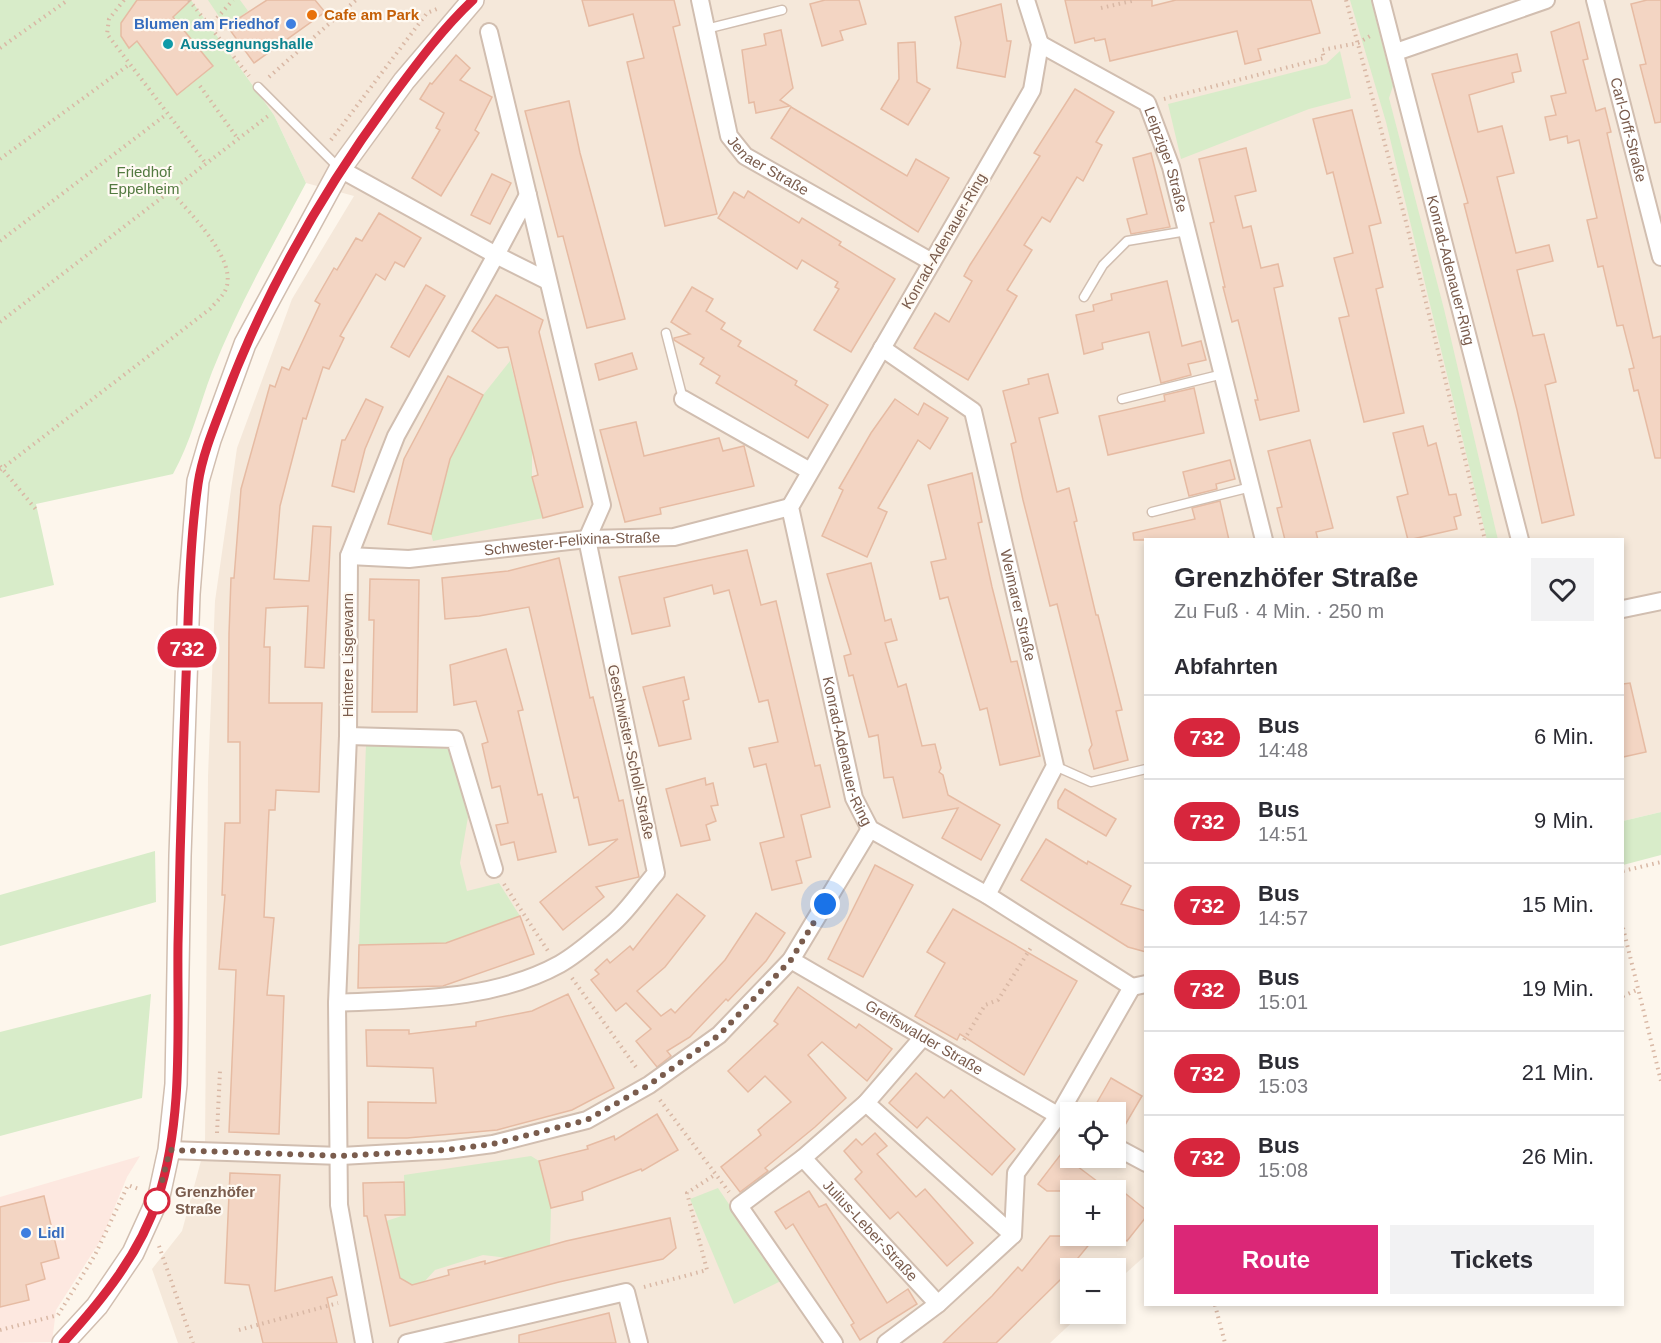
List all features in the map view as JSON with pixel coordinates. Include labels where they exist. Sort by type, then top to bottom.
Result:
[{"type":"street","points":[[63,1343],[97,1305],[133,1253],[159,1196],[170,1150],[176,1084],[182,760],[189,594],[198,481],[210,440],[245,344],[286,263],[340,169],[404,81],[472,0]]},
{"type":"street","name":"Jenaer Straße","points":[[700,0],[729,136],[745,156],[932,262]]},
{"type":"street","name":"Konrad-Adenauer-Ring","points":[[1026,0],[1040,44],[1032,90],[790,507],[854,798],[870,829],[1139,985]]},
{"type":"street","name":"Konrad-Adenauer-Ring","points":[[1381,0],[1519,538]]},
{"type":"street","points":[[1396,52],[1545,0]]},
{"type":"street","name":"Carl-Orff-Straße","points":[[1595,0],[1661,257]]},
{"type":"street","points":[[489,32],[602,505],[587,539]]},
{"type":"street","name":"Leipziger Straße","points":[[1040,44],[1147,102],[1172,167],[1264,538]]},
{"type":"street","points":[[340,169],[496,255],[549,281]]},
{"type":"street","points":[[496,255],[528,195]]},
{"type":"street","name":"Hintere Lisgewann","points":[[364,1343],[339,1204],[341,1156],[337,1003],[348,736],[349,556],[396,436],[496,255]]},
{"type":"street","name":"Weimarer Straße","points":[[882,348],[973,411],[1055,766]]},
{"type":"street","points":[[683,399],[810,471]]},
{"type":"street","name":"Schwester-Felixina-Straße","points":[[349,556],[409,559],[587,539],[674,537],[790,507]]},
{"type":"street","name":"Geschwister-Scholl-Straße","points":[[337,1003],[426,999],[481,992],[523,981],[561,963],[613,923],[656,873],[587,539]]},
{"type":"street","points":[[1624,609],[1661,601]]},
{"type":"street","points":[[348,736],[455,739],[494,869]]},
{"type":"street","points":[[987,895],[1055,766]]},
{"type":"street","points":[[170,1150],[341,1156],[447,1150],[528,1137],[587,1120],[649,1085],[719,1035],[791,960],[870,829]]},
{"type":"street","name":"Greifswalder Straße","points":[[791,960],[1060,1117]]},
{"type":"street","points":[[1074,1102],[1139,985]]},
{"type":"street","points":[[834,1343],[739,1206],[803,1158],[866,1103],[923,1037]]},
{"type":"street","points":[[866,1103],[1013,1235]]},
{"type":"street","points":[[886,1343],[938,1304],[1013,1235],[1016,1173],[1060,1124]]},
{"type":"street","points":[[1126,1152],[1144,1162]]},
{"type":"street","name":"Julius-Leber-Straße","points":[[803,1158],[938,1304]]},
{"type":"street","points":[[407,1343],[626,1292],[639,1343]]},
{"type":"lane","points":[[706,29],[782,10]]},
{"type":"lane","points":[[258,87],[340,169]]},
{"type":"lane","name":"Leipziger Straße","points":[[1084,297],[1103,265],[1127,242],[1187,231]]},
{"type":"lane","points":[[666,333],[683,399]]},
{"type":"lane","points":[[1122,399],[1223,374]]},
{"type":"lane","points":[[1152,512],[1251,488]]},
{"type":"lane","points":[[1055,766],[1092,782],[1144,769]]},
{"type":"path","points":[[0,48],[68,0]]},
{"type":"path","points":[[124,0],[109,19],[107,34],[207,165]]},
{"type":"path","points":[[189,0],[258,87],[356,0]]},
{"type":"path","points":[[209,27],[233,0]]},
{"type":"path","points":[[1101,8],[1136,0]]},
{"type":"path","points":[[1346,0],[1409,233],[1485,538]]},
{"type":"path","points":[[1170,97],[1324,58],[1322,50],[1358,43],[1388,26]]},
{"type":"path","points":[[0,159],[130,64]]},
{"type":"path","points":[[200,86],[238,139]]},
{"type":"path","points":[[0,322],[207,165],[278,107]]},
{"type":"path","points":[[0,240],[167,114]]},
{"type":"path","points":[[38,512],[1,468],[210,309],[225,290],[229,273],[221,254],[172,192]]},
{"type":"path","points":[[1624,871],[1661,862]]},
{"type":"path","points":[[494,869],[553,959],[561,963],[739,1206]]},
{"type":"path","points":[[954,1055],[985,1005],[998,1000],[1042,930]]},
{"type":"path","points":[[1624,932],[1661,1082]]},
{"type":"path","points":[[1624,996],[1639,989]]},
{"type":"path","points":[[216,1152],[220,1071]]},
{"type":"path","points":[[626,1292],[706,1270],[687,1193],[716,1174]]},
{"type":"path","points":[[0,1330],[58,1315],[95,1255],[128,1185],[159,1196]]},
{"type":"path","points":[[150,1220],[193,1343]]},
{"type":"path","points":[[239,1330],[356,1298]]},
{"type":"path","points":[[1215,1306],[1225,1343]]},
{"type":"shaded area","points":[[191,0],[1661,0],[1661,812],[1624,821],[1624,538],[1144,538],[1144,1257],[1126,1273],[1126,1258],[1060,1258],[1060,1324],[1070,1324],[1050,1343],[178,1343],[152,1269],[182,1231],[205,1146],[208,776],[215,601],[237,448],[292,299],[354,196],[306,183],[274,115]]},
{"type":"shaded area","points":[[140,1156],[127,1177],[102,1238],[56,1310],[52,1342],[0,1343],[0,1197]]},
{"type":"green space","name":"Friedhof Eppelheim","points":[[0,0],[191,0],[274,115],[306,183],[233,323],[212,372],[185,449],[173,474],[36,504],[54,585],[0,598]]},
{"type":"green space","points":[[208,0],[240,0],[248,11],[226,27]]},
{"type":"green space","points":[[1350,0],[1371,0],[1393,86],[1389,98],[1444,309],[1498,538],[1487,538],[1386,122]]},
{"type":"green space","points":[[1340,51],[1351,98],[1309,109],[1181,159],[1168,104],[1326,64]]},
{"type":"green space","points":[[510,361],[532,447],[532,477],[543,518],[433,541],[431,534],[450,458],[483,395]]},
{"type":"green space","points":[[366,744],[453,749],[468,817],[460,863],[467,891],[499,883],[520,916],[446,943],[359,945]]},
{"type":"green space","points":[[1661,812],[1661,855],[1624,865],[1624,821]]},
{"type":"green space","points":[[155,851],[156,902],[0,946],[0,895]]},
{"type":"green space","points":[[151,994],[142,1098],[0,1136],[0,1032]]},
{"type":"green space","points":[[531,1156],[539,1161],[551,1208],[550,1247],[508,1258],[483,1255],[435,1270],[424,1282],[403,1288],[386,1221],[405,1215],[404,1175]]},
{"type":"green space","points":[[718,1188],[781,1281],[734,1304],[690,1199]]},
{"type":"building","name":"Aussegnungshalle","points":[[137,0],[191,0],[173,17],[213,66],[177,95],[137,41],[129,48],[121,36],[121,23]]},
{"type":"building","points":[[267,0],[315,0],[325,12],[254,63],[227,26]]},
{"type":"building","points":[[582,0],[674,0],[680,25],[673,27],[717,214],[665,226],[627,62],[644,58],[633,14],[589,26]]},
{"type":"building","points":[[825,0],[859,0],[866,24],[840,31],[843,40],[822,46],[810,4]]},
{"type":"building","points":[[1065,0],[1152,0],[1152,6],[1176,0],[1311,0],[1320,33],[1258,49],[1261,60],[1245,64],[1237,31],[1110,61],[1105,39],[1095,41],[1094,38],[1075,43]]},
{"type":"building","points":[[1647,0],[1661,0],[1661,122],[1655,123],[1640,65],[1646,64],[1631,4]]},
{"type":"building","points":[[1001,4],[1007,41],[1011,41],[1005,77],[957,68],[961,43],[955,17]]},
{"type":"building","points":[[1579,22],[1588,59],[1583,60],[1596,111],[1605,108],[1611,132],[1607,133],[1653,338],[1661,336],[1661,458],[1655,458],[1638,390],[1634,391],[1629,369],[1634,368],[1623,325],[1617,326],[1603,266],[1598,267],[1587,220],[1597,218],[1579,140],[1568,143],[1567,136],[1550,140],[1545,117],[1556,115],[1551,96],[1566,93],[1551,32]]},
{"type":"building","points":[[781,30],[793,88],[780,100],[790,106],[756,113],[754,102],[749,103],[742,50],[766,45],[764,34]]},
{"type":"building","points":[[915,42],[917,82],[930,89],[908,125],[881,109],[899,79],[898,43]]},
{"type":"building","points":[[1517,54],[1521,71],[1512,73],[1514,82],[1469,95],[1478,132],[1502,126],[1514,173],[1497,177],[1516,253],[1549,245],[1553,261],[1517,270],[1533,336],[1544,334],[1556,382],[1545,385],[1574,515],[1542,523],[1517,410],[1464,204],[1468,203],[1432,74]]},
{"type":"building","points":[[456,55],[470,68],[460,80],[492,97],[475,130],[479,133],[441,196],[412,178],[440,130],[436,128],[444,113],[420,99],[430,83],[432,84]]},
{"type":"building","points":[[1075,89],[1114,112],[1096,142],[1102,145],[1083,181],[1077,177],[1050,222],[1042,217],[1024,245],[1032,250],[1007,290],[1017,296],[968,380],[914,348],[935,313],[949,322],[972,281],[964,276],[1040,156],[1034,153]]},
{"type":"building","points":[[569,101],[580,153],[625,319],[587,328],[563,236],[558,237],[525,111]]},
{"type":"building","points":[[791,107],[907,176],[916,159],[949,178],[918,232],[771,138]]},
{"type":"building","points":[[1352,110],[1381,223],[1369,226],[1383,287],[1376,289],[1404,413],[1364,422],[1339,318],[1349,316],[1334,258],[1353,253],[1333,172],[1327,174],[1313,119]]},
{"type":"building","points":[[1246,148],[1256,191],[1235,196],[1243,228],[1251,226],[1261,268],[1278,264],[1283,286],[1274,288],[1299,411],[1260,420],[1255,400],[1258,400],[1238,320],[1232,322],[1223,287],[1225,287],[1210,223],[1214,222],[1199,159]]},
{"type":"building","points":[[1151,153],[1170,227],[1131,234],[1127,219],[1147,214],[1133,158]]},
{"type":"building","points":[[492,174],[511,183],[490,224],[471,215]]},
{"type":"building","points":[[748,191],[799,223],[802,218],[841,242],[839,245],[895,279],[851,352],[814,330],[839,289],[835,287],[838,282],[802,260],[797,269],[718,218],[734,192],[744,198]]},
{"type":"building","points":[[379,213],[421,238],[404,267],[395,262],[385,280],[376,274],[340,336],[344,338],[329,369],[323,367],[306,419],[303,418],[280,506],[274,579],[309,581],[313,526],[331,527],[324,668],[305,667],[308,606],[266,608],[264,647],[270,647],[269,703],[322,703],[319,792],[276,790],[275,810],[269,810],[264,917],[274,918],[267,995],[284,996],[279,1134],[229,1132],[236,970],[219,969],[225,895],[222,895],[225,823],[240,823],[240,742],[228,742],[231,578],[234,578],[241,489],[270,385],[275,387],[282,367],[289,370],[320,304],[315,301],[334,268],[337,270],[356,238],[362,241]]},
{"type":"building","points":[[1167,281],[1182,346],[1201,341],[1206,360],[1188,364],[1191,375],[1161,383],[1149,332],[1102,343],[1103,349],[1084,354],[1076,315],[1094,311],[1093,305],[1112,300],[1111,294]]},
{"type":"building","points":[[426,285],[445,296],[409,357],[391,347]]},
{"type":"building","points":[[692,287],[713,299],[706,311],[725,323],[721,329],[741,341],[738,346],[797,381],[795,385],[828,405],[808,438],[716,383],[720,376],[700,364],[704,358],[674,340],[674,338],[690,334],[671,322]]},
{"type":"building","points":[[496,295],[543,320],[539,332],[583,507],[543,518],[532,477],[538,475],[508,347],[498,348],[472,331]]},
{"type":"building","points":[[632,353],[637,369],[599,380],[595,364]]},
{"type":"building","points":[[1048,374],[1058,413],[1039,418],[1057,492],[1069,488],[1077,521],[1074,522],[1096,615],[1098,615],[1122,710],[1116,711],[1128,760],[1094,769],[1089,750],[1092,745],[1057,604],[1050,606],[1023,500],[1011,444],[1016,442],[1003,391],[1029,384],[1028,379]]},
{"type":"building","points":[[448,376],[483,395],[450,459],[431,534],[388,524],[404,459]]},
{"type":"building","points":[[1194,388],[1204,433],[1108,455],[1099,416],[1165,401],[1164,395]]},
{"type":"building","points":[[366,399],[383,407],[365,449],[354,492],[332,486],[342,440],[345,440]]},
{"type":"building","points":[[895,399],[918,415],[924,403],[948,418],[930,449],[918,440],[878,508],[887,512],[867,557],[822,536],[843,490],[839,488],[871,433]]},
{"type":"building","points":[[636,422],[644,456],[719,438],[723,451],[744,446],[754,486],[660,508],[661,514],[625,522],[600,430]]},
{"type":"building","points":[[1423,426],[1428,446],[1436,443],[1449,495],[1456,494],[1461,515],[1454,517],[1457,529],[1407,538],[1397,497],[1408,494],[1393,433]]},
{"type":"building","points":[[1310,440],[1333,528],[1316,532],[1318,538],[1284,538],[1277,508],[1282,507],[1268,451]]},
{"type":"building","points":[[1230,460],[1235,479],[1216,484],[1217,489],[1189,496],[1183,472]]},
{"type":"building","points":[[972,473],[982,522],[978,523],[992,587],[1011,662],[1017,661],[1040,756],[1000,765],[987,708],[980,710],[948,597],[940,599],[931,562],[946,559],[928,485]]},
{"type":"building","points":[[1220,501],[1229,538],[1134,540],[1133,533],[1195,519],[1192,508]]},
{"type":"building","points":[[747,550],[761,605],[776,601],[815,766],[820,765],[830,807],[801,815],[811,857],[796,861],[802,883],[772,890],[760,843],[784,837],[766,764],[754,767],[749,748],[778,742],[768,700],[759,702],[729,590],[714,594],[712,585],[664,598],[670,626],[632,634],[619,577]]},
{"type":"building","points":[[559,558],[590,698],[593,697],[619,801],[623,800],[639,877],[596,887],[604,897],[563,930],[540,902],[618,839],[589,845],[578,797],[574,798],[529,607],[479,616],[445,619],[442,578],[508,571]]},
{"type":"building","points":[[871,563],[885,621],[891,619],[897,640],[885,643],[898,687],[906,684],[922,746],[935,744],[941,768],[939,772],[943,775],[948,795],[1000,825],[981,860],[942,838],[958,808],[903,818],[893,777],[884,778],[878,735],[869,737],[853,675],[849,676],[844,656],[851,654],[827,574]]},
{"type":"building","points":[[370,579],[419,580],[417,712],[372,712],[374,620],[369,620]]},
{"type":"building","points":[[506,649],[523,710],[518,711],[538,795],[542,794],[556,852],[518,860],[514,842],[501,845],[496,825],[508,823],[500,786],[492,788],[482,744],[488,742],[476,701],[454,705],[450,665]]},
{"type":"building","points":[[684,677],[689,699],[683,701],[691,739],[659,746],[643,687]]},
{"type":"building","points":[[1630,683],[1646,752],[1624,757],[1624,684]]},
{"type":"building","points":[[705,778],[706,785],[713,783],[718,805],[711,806],[716,821],[706,825],[710,840],[681,846],[666,789]]},
{"type":"building","points":[[1065,789],[1116,819],[1106,836],[1058,808],[1058,801]]},
{"type":"building","points":[[1046,839],[1087,864],[1088,861],[1131,886],[1121,904],[1144,910],[1144,951],[1128,947],[1021,880]]},
{"type":"building","points":[[875,865],[913,885],[863,977],[828,959]]},
{"type":"building","points":[[677,894],[705,916],[665,967],[637,991],[661,1016],[671,1009],[675,1013],[725,960],[756,913],[785,933],[766,961],[728,1001],[726,999],[690,1037],[667,1051],[671,1056],[657,1067],[636,1041],[651,1029],[626,1003],[616,1011],[591,980],[599,974],[595,970],[607,959],[610,963],[630,946],[633,950]]},
{"type":"building","points":[[953,909],[1077,981],[1024,1075],[960,1034],[957,1040],[915,1016],[945,963],[927,952]]},
{"type":"building","points":[[520,916],[534,954],[443,986],[358,988],[359,945],[446,943]]},
{"type":"building","points":[[798,987],[856,1028],[859,1024],[892,1049],[867,1081],[822,1042],[808,1055],[846,1098],[765,1168],[768,1171],[740,1192],[721,1167],[761,1135],[758,1130],[791,1102],[765,1076],[748,1092],[728,1071],[778,1024],[774,1021]]},
{"type":"building","points":[[568,994],[614,1088],[572,1110],[497,1130],[407,1138],[368,1138],[368,1102],[436,1103],[433,1068],[367,1066],[366,1030],[409,1030],[409,1034],[476,1026],[476,1022],[532,1011]]},
{"type":"building","points":[[916,1073],[944,1098],[951,1090],[1015,1149],[992,1175],[927,1117],[917,1128],[889,1103]]},
{"type":"building","points":[[1111,1078],[1142,1096],[1126,1123],[1126,1102],[1097,1102]]},
{"type":"building","points":[[657,1114],[678,1150],[642,1171],[641,1169],[582,1192],[583,1200],[551,1208],[539,1161],[588,1149],[587,1146],[614,1136],[615,1140]]},
{"type":"building","points":[[875,1133],[887,1146],[877,1154],[916,1197],[925,1189],[973,1243],[947,1266],[898,1212],[890,1219],[855,1179],[862,1172],[844,1151],[856,1139],[862,1145]]},
{"type":"building","points":[[1060,1155],[1060,1168],[1080,1168],[1095,1180],[1060,1180],[1060,1191],[1047,1191],[1038,1184]]},
{"type":"building","points":[[230,1173],[280,1175],[275,1291],[332,1277],[337,1295],[327,1298],[337,1343],[263,1343],[249,1285],[225,1283]]},
{"type":"building","points":[[404,1182],[405,1215],[385,1215],[400,1278],[412,1285],[449,1275],[448,1270],[485,1261],[485,1264],[566,1241],[670,1218],[676,1248],[663,1259],[559,1282],[390,1326],[367,1216],[364,1216],[363,1183]]},
{"type":"building","points":[[809,1191],[819,1207],[826,1204],[887,1303],[908,1289],[917,1304],[860,1340],[851,1325],[854,1323],[793,1224],[786,1229],[775,1212]]},
{"type":"building","points":[[1126,1194],[1144,1208],[1144,1220],[1127,1241]]},
{"type":"building","name":"Lidl","points":[[44,1196],[59,1258],[41,1263],[45,1279],[26,1285],[29,1300],[0,1307],[0,1207]]},
{"type":"building","points":[[1050,1236],[1060,1236],[1060,1246],[1088,1246],[1078,1258],[1060,1258],[1060,1280],[996,1343],[943,1343],[992,1296],[1018,1267],[1022,1271]]},
{"type":"building","points":[[609,1313],[616,1343],[519,1343],[519,1335]]},
{"type":"bus line","name":"732","points":[[63,1343],[97,1305],[133,1253],[159,1196],[170,1150],[176,1084],[182,760],[189,594],[198,481],[210,440],[245,344],[286,263],[340,169],[404,81],[459,13],[473,0]]},
{"type":"place","name":"Cafe am Park","points":[[312,15]]},
{"type":"place","name":"Blumen am Friedhof","points":[[291,24]]},
{"type":"place","name":"Aussegnungshalle","points":[[168,44]]},
{"type":"place","name":"Grenzhöfer Straße","points":[[157,1201]]},
{"type":"place","name":"Lidl","points":[[26,1233]]},
{"type":"route","points":[[157,1201],[170,1150],[341,1156],[447,1150],[528,1137],[587,1120],[649,1085],[719,1035],[791,960],[825,904]]}]
